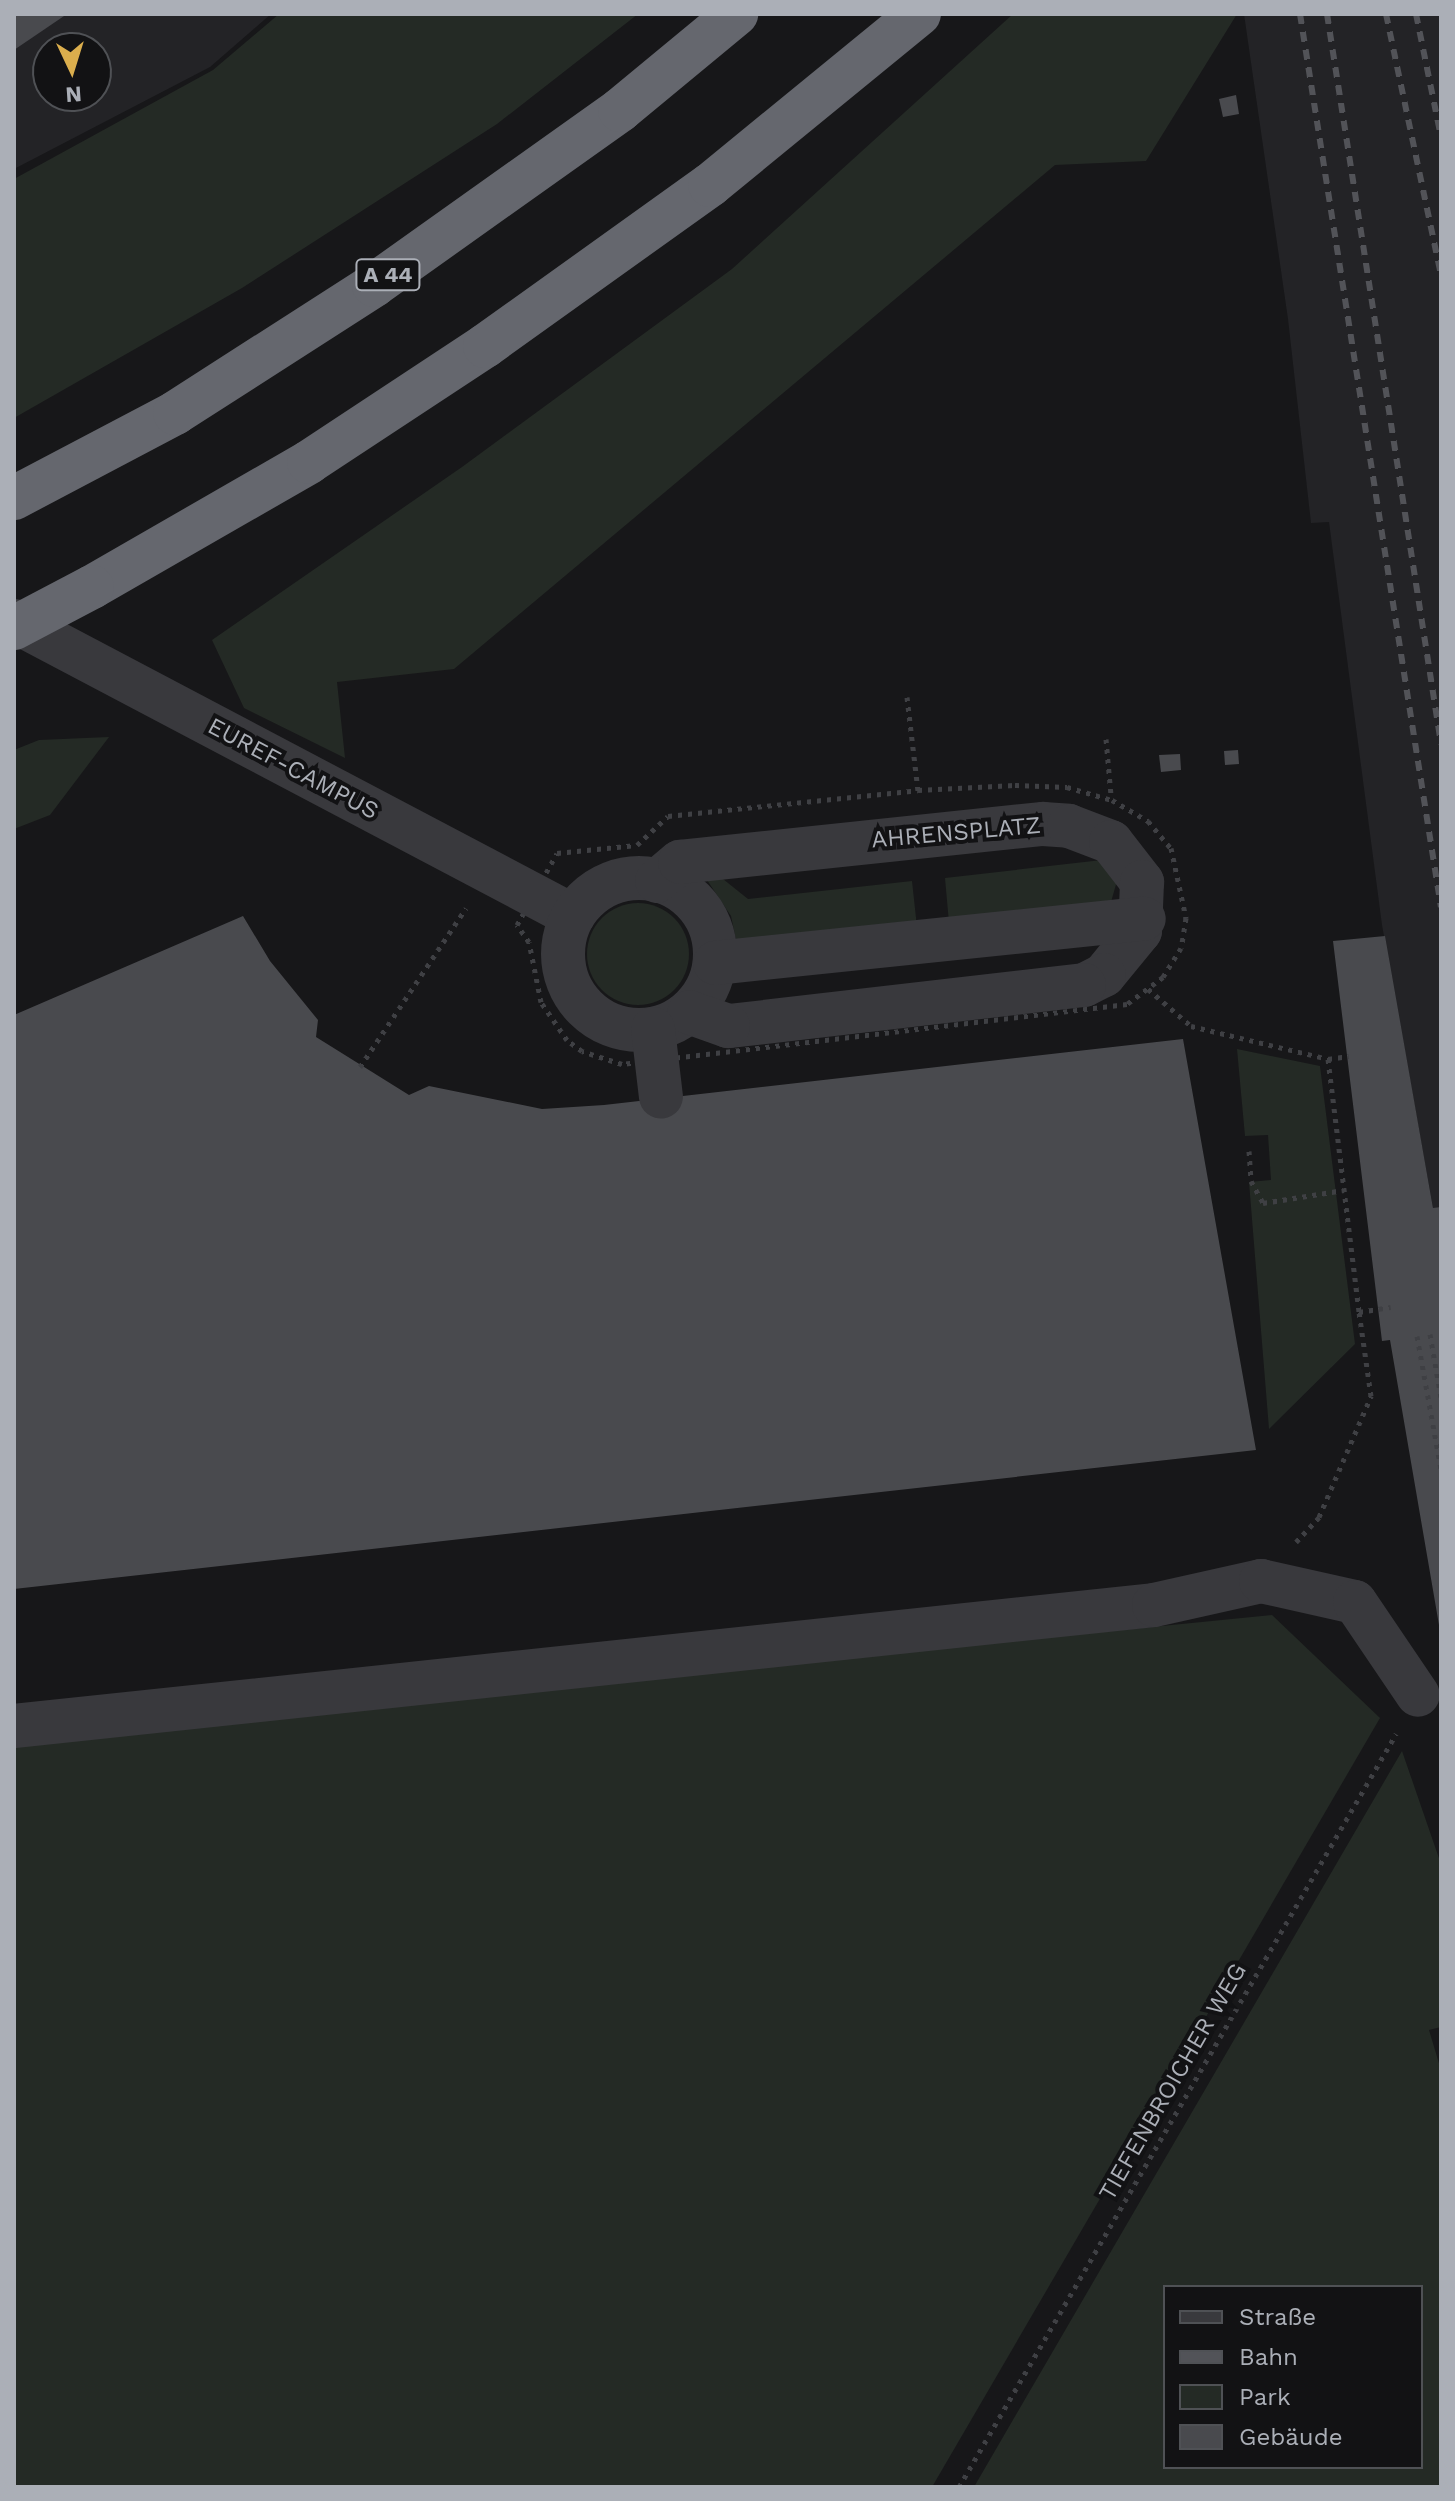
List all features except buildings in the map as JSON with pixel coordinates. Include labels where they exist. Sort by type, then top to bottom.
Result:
[{"type":"highway","name":"A 44","points":[[14,498],[175,413],[374,285],[620,110],[736,14]]},
{"type":"highway","points":[[14,628],[92,587],[309,462],[485,346],[710,185],[919,14]]},
{"type":"street","name":"EUREF-CAMPUS","points":[[14,621],[573,916]]},
{"type":"street","name":"AHRENSPLATZ","points":[[657,881],[680,862],[1043,824],[1082,830],[1111,842],[1142,882],[1144,919]]},
{"type":"street","points":[[661,1097],[671,1021],[707,990],[715,963],[715,941],[695,902],[657,881],[633,878],[607,886],[573,916],[563,961],[581,1004],[614,1026],[671,1021],[728,1026],[1068,989],[1104,975],[1132,944],[1144,919]]},
{"type":"street","points":[[715,963],[1144,919]]},
{"type":"street","points":[[14,1726],[1154,1605],[1261,1581],[1355,1602],[1418,1695]]},
{"type":"path","points":[[1106,739],[1112,800]]},
{"type":"path","points":[[360,1067],[471,900]]},
{"type":"path","points":[[1148,990],[1191,1026],[1328,1059],[1349,1056]]},
{"type":"path","points":[[1261,1581],[1319,1517],[1371,1396],[1328,1059]]},
{"type":"path","points":[[1249,1151],[1251,1181],[1263,1203],[1344,1190]]},
{"type":"path","points":[[1359,1312],[1391,1307]]},
{"type":"path","points":[[1430,1334],[1441,1398]]},
{"type":"path","points":[[1417,1336],[1441,1469]]},
{"type":"path","name":"TIEFENBROICHER WEG","points":[[959,2487],[1418,1695]]},
{"type":"shaded area","points":[[14,14],[271,14],[210,67],[14,169]]},
{"type":"shaded area","points":[[1244,14],[1441,14],[1441,1252],[1382,925],[1329,522],[1311,523],[1288,319]]},
{"type":"green space","points":[[279,14],[638,14],[497,124],[242,288],[14,418],[14,179],[213,70]]},
{"type":"green space","points":[[1013,14],[1237,14],[1146,161],[1055,165],[454,669],[337,682],[345,758],[244,708],[212,640],[462,467],[732,269]]},
{"type":"green space","points":[[109,737],[50,815],[14,829],[14,750],[39,740]]},
{"type":"green space","points":[[1102,860],[1117,881],[1111,902],[949,923],[945,878]]},
{"type":"green space","points":[[713,871],[748,899],[912,881],[917,927],[737,944],[731,916],[707,880]]},
{"type":"green space","points":[[638,903],[667,911],[681,925],[689,954],[681,983],[667,997],[638,1005],[609,997],[595,983],[587,954],[595,925],[609,911]]},
{"type":"green space","points":[[1237,1049],[1320,1066],[1355,1344],[1269,1429],[1249,1182],[1271,1180],[1268,1135],[1245,1136]]},
{"type":"green space","points":[[1272,1615],[1380,1718],[932,2487],[14,2487],[14,1746],[140,1728]]},
{"type":"green space","points":[[1402,1751],[1441,1864],[1441,2027],[1429,2030],[1441,2070],[1441,2487],[974,2487]]},
{"type":"railway","points":[[1300,14],[1441,907]]},
{"type":"railway","points":[[1327,14],[1441,744]]},
{"type":"railway","points":[[1386,14],[1441,276]]},
{"type":"railway","points":[[1416,14],[1441,137]]}]
